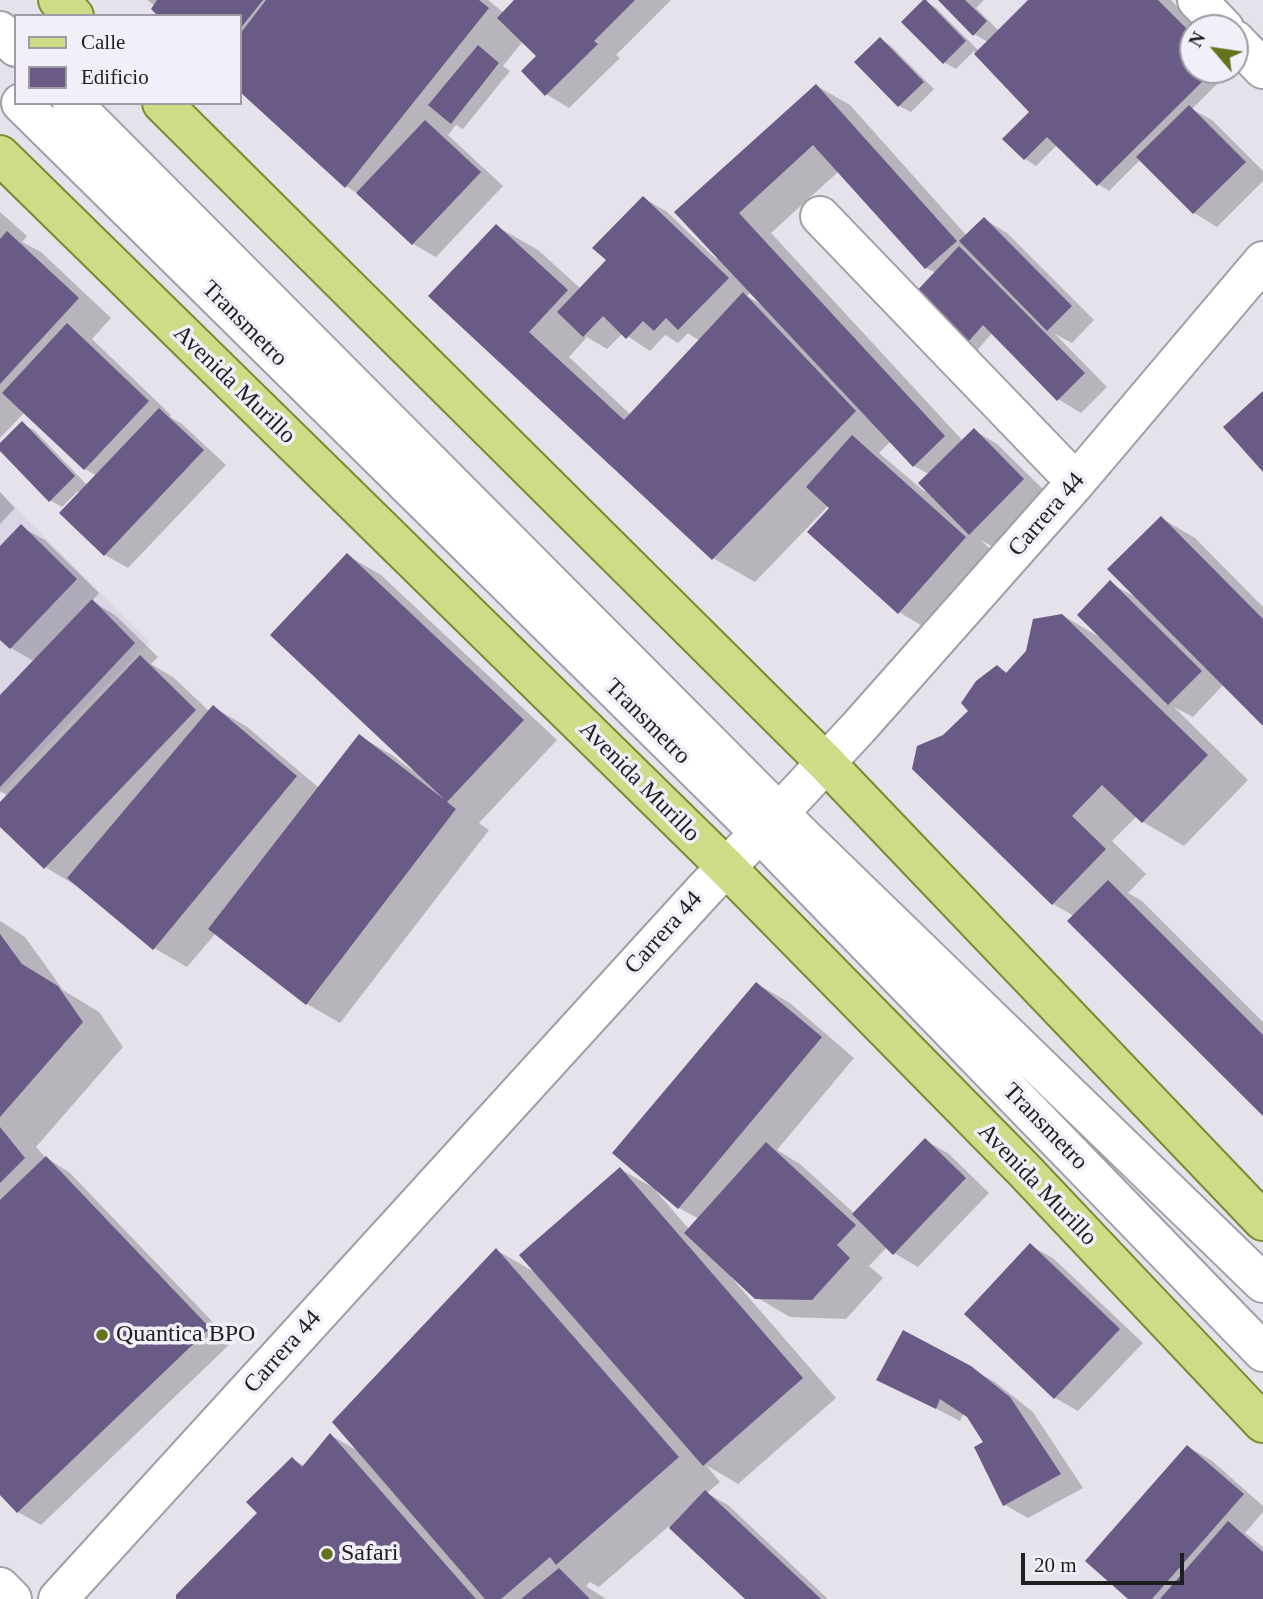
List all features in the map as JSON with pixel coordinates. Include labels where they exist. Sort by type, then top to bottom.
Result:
[{"type":"main road","points":[[58,0],[72,14]]},
{"type":"main road","points":[[164,105],[825,762],[1263,1221]]},
{"type":"main road","name":"Avenida Murillo","points":[[0,155],[726,867],[1024,1170],[1263,1423]]},
{"type":"street","points":[[1197,0],[1210,14]]},
{"type":"street","points":[[0,31],[14,45]]},
{"type":"street","points":[[1249,54],[1263,69]]},
{"type":"street","points":[[0,83],[14,97]]},
{"type":"street","name":"Transmetro","points":[[22,105],[770,822],[1263,1283]]},
{"type":"street","name":"Transmetro","points":[[74,105],[770,822],[1263,1352]]},
{"type":"street","points":[[820,216],[1076,482]]},
{"type":"street","name":"Carrera 44","points":[[58,1599],[726,867],[859,727],[1076,482],[1263,261]]},
{"type":"street","points":[[0,1587],[12,1599]]},
{"type":"shaded area","points":[[0,492],[149,642],[0,793]]},
{"type":"building","points":[[157,0],[263,0],[242,26],[242,14],[156,14],[151,9]]},
{"type":"building","points":[[266,0],[479,0],[489,8],[345,188],[242,94],[242,31]]},
{"type":"building","points":[[514,0],[635,0],[594,41],[598,44],[545,96],[521,71],[536,56],[497,18]]},
{"type":"building","points":[[923,0],[966,41],[943,64],[901,22]]},
{"type":"building","points":[[938,0],[965,0],[987,21],[973,36]]},
{"type":"building","points":[[1028,0],[1158,0],[1179,21],[1179,84],[1200,84],[1097,186],[1047,137],[1024,160],[1002,139],[1029,112],[974,54]]},
{"type":"building","points":[[880,37],[924,82],[898,107],[854,62]]},
{"type":"building","points":[[478,45],[499,63],[451,124],[428,105]]},
{"type":"building","points":[[816,84],[957,241],[925,269],[813,145],[739,213],[945,436],[913,467],[674,212]]},
{"type":"building","points":[[1189,105],[1246,162],[1193,214],[1136,157]]},
{"type":"building","points":[[425,120],[481,172],[412,245],[356,193]]},
{"type":"building","points":[[643,196],[729,278],[678,330],[666,318],[654,331],[643,321],[626,339],[603,316],[583,337],[557,312],[606,260],[592,248]]},
{"type":"building","points":[[984,217],[1072,306],[1047,331],[959,241]]},
{"type":"building","points":[[496,224],[568,290],[529,332],[624,420],[743,292],[856,411],[712,560],[428,296]]},
{"type":"building","points":[[7,231],[79,298],[0,384],[0,239]]},
{"type":"building","points":[[959,246],[1085,373],[1057,401],[983,325],[962,349],[911,297]]},
{"type":"building","points":[[67,323],[149,401],[84,470],[2,393]]},
{"type":"building","points":[[1263,391],[1263,472],[1223,427]]},
{"type":"building","points":[[159,408],[204,450],[104,556],[59,513]]},
{"type":"building","points":[[22,421],[75,476],[49,502],[0,451],[0,443]]},
{"type":"building","points":[[974,428],[1024,479],[969,535],[918,483]]},
{"type":"building","points":[[852,435],[966,537],[898,614],[807,532],[829,508],[806,487]]},
{"type":"building","points":[[1161,516],[1263,619],[1263,726],[1107,569]]},
{"type":"building","points":[[21,524],[77,579],[10,649],[0,640],[0,546]]},
{"type":"building","points":[[347,553],[524,720],[447,802],[456,809],[306,1005],[208,929],[359,734],[445,800],[270,635]]},
{"type":"building","points":[[1110,580],[1202,671],[1168,705],[1077,615]]},
{"type":"building","points":[[92,599],[135,643],[0,787],[0,695]]},
{"type":"building","points":[[1062,614],[1208,755],[1142,823],[1102,785],[1072,816],[1106,849],[1052,905],[912,769],[917,746],[943,735],[968,711],[961,703],[976,681],[997,665],[1006,673],[1026,651],[1033,619]]},
{"type":"building","points":[[140,655],[196,710],[44,869],[0,827],[0,802]]},
{"type":"building","points":[[213,705],[297,776],[153,950],[67,878]]},
{"type":"building","points":[[1108,880],[1263,1035],[1263,1116],[1067,921]]},
{"type":"building","points":[[0,934],[22,964],[58,986],[83,1022],[0,1117]]},
{"type":"building","points":[[756,982],[822,1037],[678,1209],[612,1153]]},
{"type":"building","points":[[0,1127],[25,1158],[0,1183]]},
{"type":"building","points":[[925,1138],[966,1178],[893,1255],[852,1214]]},
{"type":"building","points":[[766,1142],[856,1225],[837,1245],[850,1258],[812,1300],[755,1299],[684,1233]]},
{"type":"building","name":"Quantica BPO","points":[[46,1156],[210,1328],[17,1513],[0,1495],[0,1200]]},
{"type":"building","points":[[620,1167],[803,1378],[703,1466],[519,1255]]},
{"type":"building","points":[[1030,1243],[1120,1329],[1054,1399],[964,1314]]},
{"type":"building","points":[[496,1248],[679,1457],[556,1565],[550,1557],[501,1599],[485,1599],[332,1422]]},
{"type":"building","points":[[903,1330],[971,1366],[1010,1397],[1061,1474],[1003,1506],[974,1447],[983,1442],[967,1417],[940,1399],[936,1409],[876,1380]]},
{"type":"building","name":"Safari","points":[[330,1433],[476,1599],[176,1599],[176,1595],[257,1513],[246,1502],[292,1457],[302,1467]]},
{"type":"building","points":[[1187,1445],[1244,1494],[1152,1599],[1128,1599],[1085,1561]]},
{"type":"building","points":[[705,1490],[821,1599],[745,1599],[669,1528]]},
{"type":"building","points":[[1228,1521],[1263,1552],[1263,1599],[1160,1599]]},
{"type":"building","points":[[559,1568],[590,1599],[521,1599]]},
{"type":"place","name":"Quantica BPO","points":[[102,1335]]},
{"type":"place","name":"Safari","points":[[327,1554]]}]
